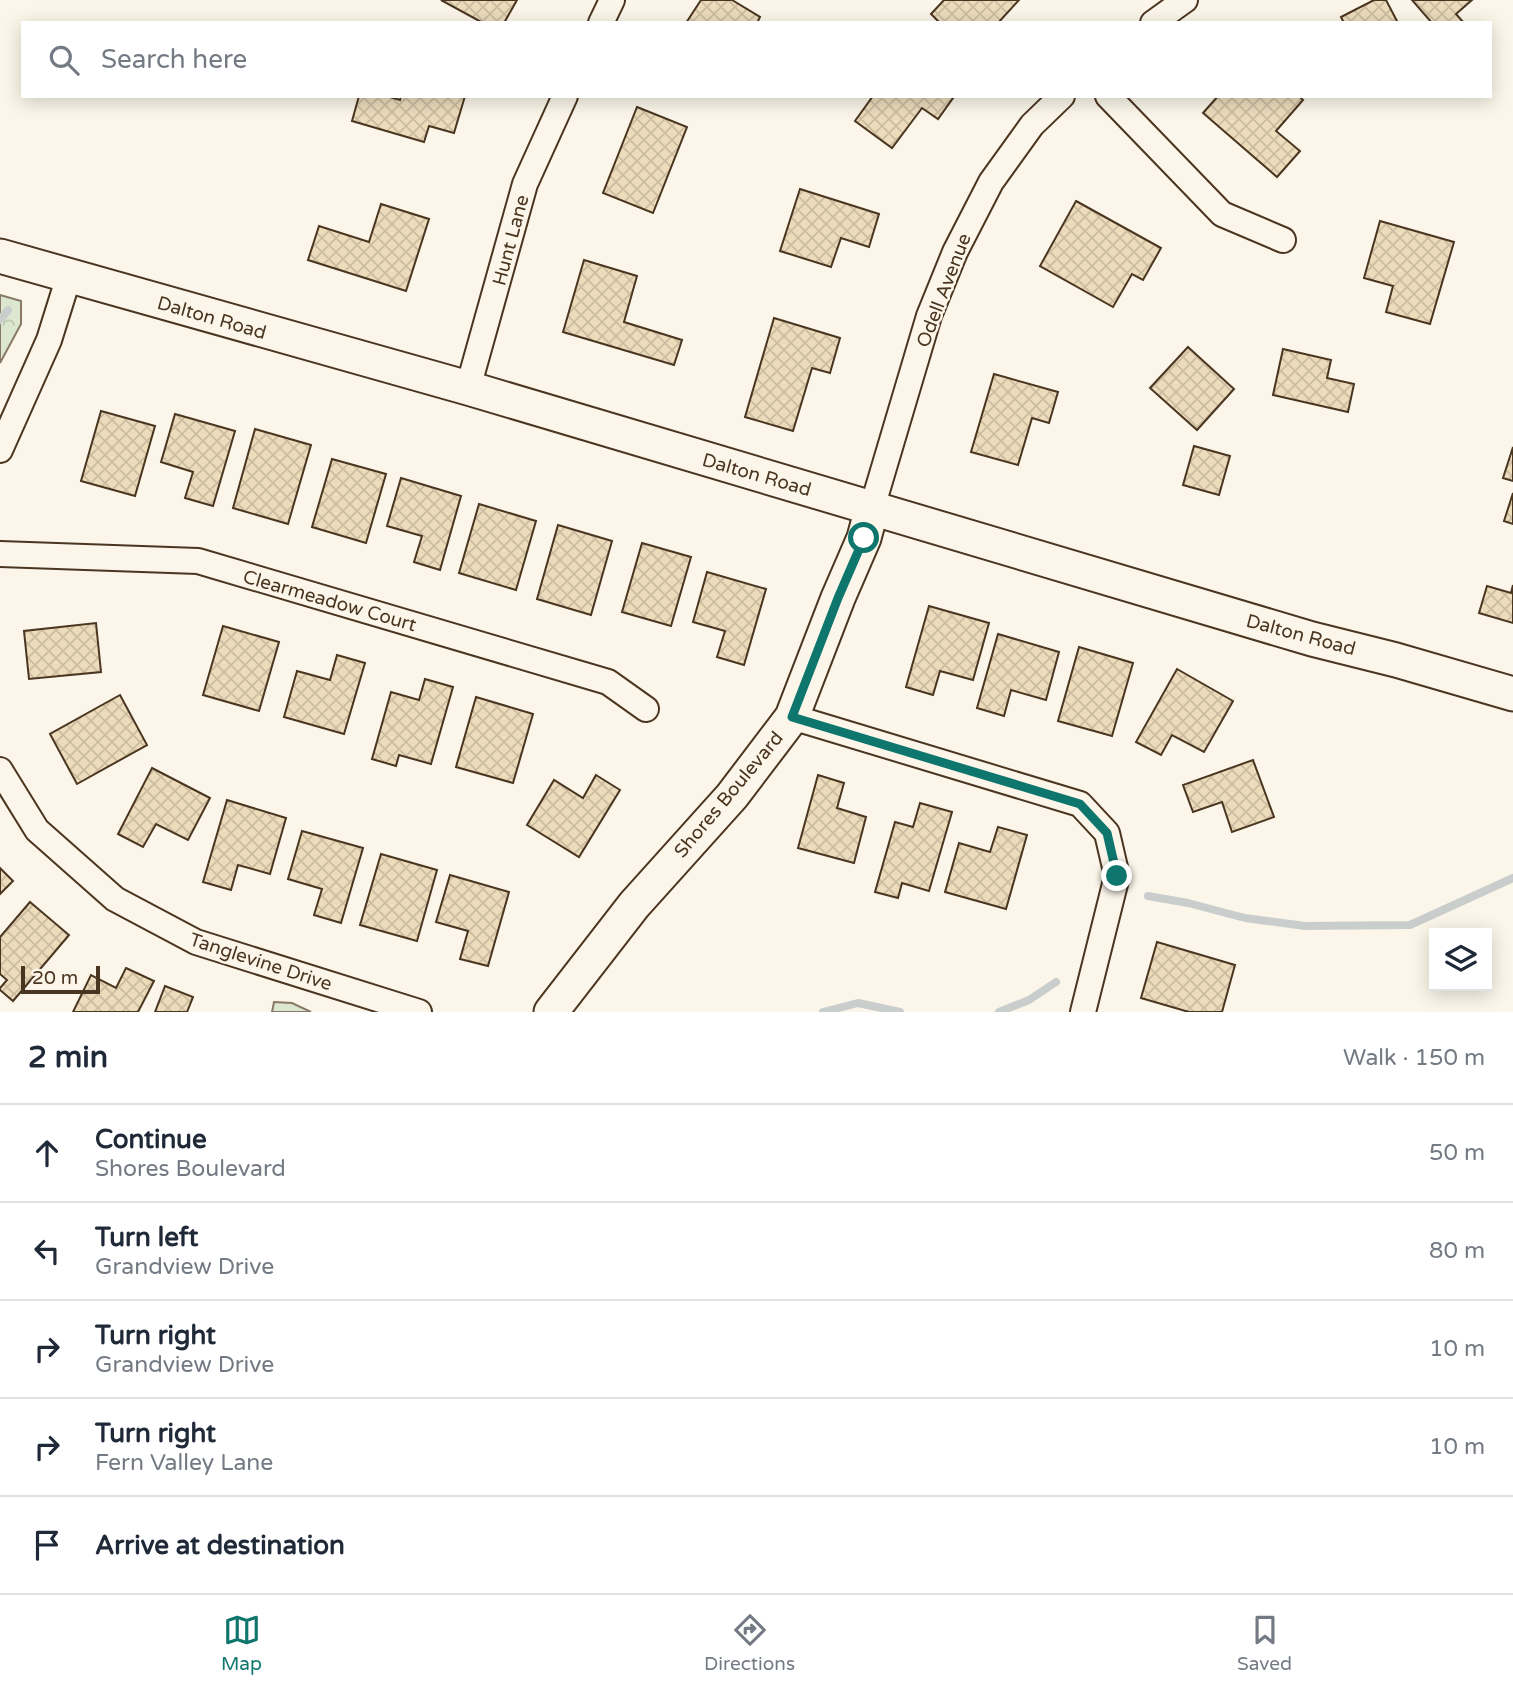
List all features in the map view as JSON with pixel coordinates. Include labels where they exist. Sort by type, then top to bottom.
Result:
[{"type":"street","points":[[602,21],[612,0]]},
{"type":"street","points":[[1156,21],[1185,0]]},
{"type":"street","name":"Hunt Lane","points":[[468,388],[525,184],[564,98]]},
{"type":"street","name":"Odell Avenue","points":[[872,508],[929,316],[955,252],[991,182],[1032,125],[1060,98]]},
{"type":"street","points":[[1110,98],[1222,214],[1283,240]]},
{"type":"street","name":"Dalton Road","points":[[0,256],[468,388],[1286,631],[1513,694]]},
{"type":"street","points":[[0,450],[49,340],[69,276]]},
{"type":"street","name":"Shores Boulevard","points":[[551,1012],[634,905],[732,796],[792,717],[864,538],[872,508]]},
{"type":"street","name":"Clearmeadow Court","points":[[0,554],[198,561],[608,682],[646,709]]},
{"type":"street","points":[[792,717],[1080,804],[1107,833],[1117,876],[1083,1012]]},
{"type":"street","name":"Tanglevine Drive","points":[[0,770],[37,830],[115,900],[196,942],[419,1012]]},
{"type":"green space","points":[[0,295],[21,301],[21,324],[0,363]]},
{"type":"green space","points":[[274,1002],[292,1003],[311,1012],[272,1012]]},
{"type":"building","points":[[441,0],[517,0],[505,21],[479,21]]},
{"type":"building","points":[[701,0],[732,0],[760,17],[758,21],[687,21]]},
{"type":"building","points":[[944,0],[1019,0],[1000,21],[938,21],[931,14]]},
{"type":"building","points":[[1374,0],[1386,0],[1397,21],[1343,21],[1341,17]]},
{"type":"building","points":[[1412,0],[1472,0],[1456,14],[1462,21],[1430,21]]},
{"type":"building","points":[[358,98],[464,98],[454,133],[429,126],[424,142],[352,121]]},
{"type":"building","points":[[872,98],[953,98],[938,119],[922,108],[892,148],[855,121]]},
{"type":"building","points":[[1216,98],[1301,98],[1303,100],[1276,131],[1300,151],[1277,177],[1203,113]]},
{"type":"building","points":[[637,107],[687,127],[653,213],[603,193]]},
{"type":"building","points":[[800,189],[879,214],[869,247],[841,238],[831,267],[780,251]]},
{"type":"building","points":[[1076,201],[1161,248],[1143,280],[1132,274],[1113,307],[1040,266]]},
{"type":"building","points":[[381,204],[429,219],[406,291],[308,260],[319,226],[369,242]]},
{"type":"building","points":[[1380,221],[1454,242],[1430,324],[1386,312],[1393,286],[1364,278]]},
{"type":"building","points":[[584,260],[637,276],[624,322],[682,340],[674,365],[563,332]]},
{"type":"building","points":[[774,318],[840,338],[830,373],[812,368],[793,431],[745,417]]},
{"type":"building","points":[[1188,347],[1234,389],[1197,430],[1150,388]]},
{"type":"building","points":[[1283,349],[1331,360],[1327,378],[1354,384],[1348,412],[1273,395]]},
{"type":"building","points":[[994,374],[1058,392],[1049,423],[1032,418],[1018,465],[971,452]]},
{"type":"building","points":[[101,411],[155,426],[135,496],[81,481]]},
{"type":"building","points":[[175,414],[235,431],[213,506],[185,498],[193,472],[161,462]]},
{"type":"building","points":[[255,429],[311,445],[288,524],[233,508]]},
{"type":"building","points":[[1194,446],[1230,456],[1219,495],[1183,485]]},
{"type":"building","points":[[1513,447],[1513,481],[1503,478]]},
{"type":"building","points":[[332,459],[386,474],[366,543],[312,527]]},
{"type":"building","points":[[401,478],[461,496],[440,570],[414,562],[422,536],[387,526]]},
{"type":"building","points":[[1513,493],[1513,524],[1504,521]]},
{"type":"building","points":[[479,504],[536,521],[516,590],[459,573]]},
{"type":"building","points":[[558,525],[612,541],[591,615],[537,599]]},
{"type":"building","points":[[642,543],[691,557],[671,626],[622,612]]},
{"type":"building","points":[[707,572],[766,589],[744,665],[717,657],[725,631],[693,622]]},
{"type":"building","points":[[1513,585],[1513,623],[1479,613],[1487,586],[1511,593]]},
{"type":"building","points":[[929,606],[989,623],[973,680],[940,671],[933,695],[906,687]]},
{"type":"building","points":[[96,623],[101,672],[29,679],[24,631]]},
{"type":"building","points":[[223,626],[279,642],[259,711],[203,695]]},
{"type":"building","points":[[998,634],[1059,652],[1046,700],[1011,690],[1004,716],[977,708]]},
{"type":"building","points":[[1079,647],[1133,663],[1112,736],[1058,721]]},
{"type":"building","points":[[337,655],[365,663],[344,734],[284,717],[297,671],[330,680]]},
{"type":"building","points":[[1177,669],[1233,701],[1204,752],[1172,735],[1161,755],[1136,742]]},
{"type":"building","points":[[425,679],[453,687],[431,764],[399,755],[396,766],[372,759],[391,692],[419,700]]},
{"type":"building","points":[[120,695],[147,745],[77,784],[50,734]]},
{"type":"building","points":[[476,697],[533,714],[513,783],[456,767]]},
{"type":"building","points":[[1253,760],[1274,817],[1232,832],[1222,802],[1193,812],[1183,785]]},
{"type":"building","points":[[152,768],[210,798],[188,840],[156,824],[143,847],[118,834]]},
{"type":"building","points":[[596,775],[620,790],[579,857],[527,825],[554,780],[583,798]]},
{"type":"building","points":[[818,775],[844,783],[837,808],[866,817],[854,863],[798,848]]},
{"type":"building","points":[[227,800],[286,818],[270,874],[238,865],[231,890],[203,882]]},
{"type":"building","points":[[920,803],[952,812],[929,891],[902,883],[898,898],[875,892],[895,822],[913,827]]},
{"type":"building","points":[[998,827],[1027,835],[1006,909],[945,892],[959,843],[990,852]]},
{"type":"building","points":[[302,831],[363,848],[341,923],[314,915],[322,889],[288,879]]},
{"type":"building","points":[[381,854],[437,870],[417,941],[360,925]]},
{"type":"building","points":[[0,868],[13,881],[0,894]]},
{"type":"building","points":[[450,875],[509,892],[488,966],[460,959],[468,931],[436,922]]},
{"type":"building","points":[[30,902],[69,935],[13,1001],[0,990],[7,980],[0,974],[0,937]]},
{"type":"building","points":[[1157,942],[1235,965],[1222,1012],[1189,1012],[1141,998]]},
{"type":"building","points":[[126,968],[154,981],[138,1012],[73,1012],[91,975],[116,988]]},
{"type":"building","points":[[165,986],[193,997],[187,1012],[155,1012]]},
{"type":"waterway","points":[[0,320],[8,310]]},
{"type":"waterway","points":[[1148,896],[1245,918],[1305,926],[1410,925],[1513,878]]},
{"type":"waterway","points":[[999,1012],[1029,1000],[1056,982]]},
{"type":"waterway","points":[[823,1012],[858,1003],[900,1012]]},
{"type":"route","points":[[864,538],[792,717],[1080,804],[1107,833],[1117,876]]}]
